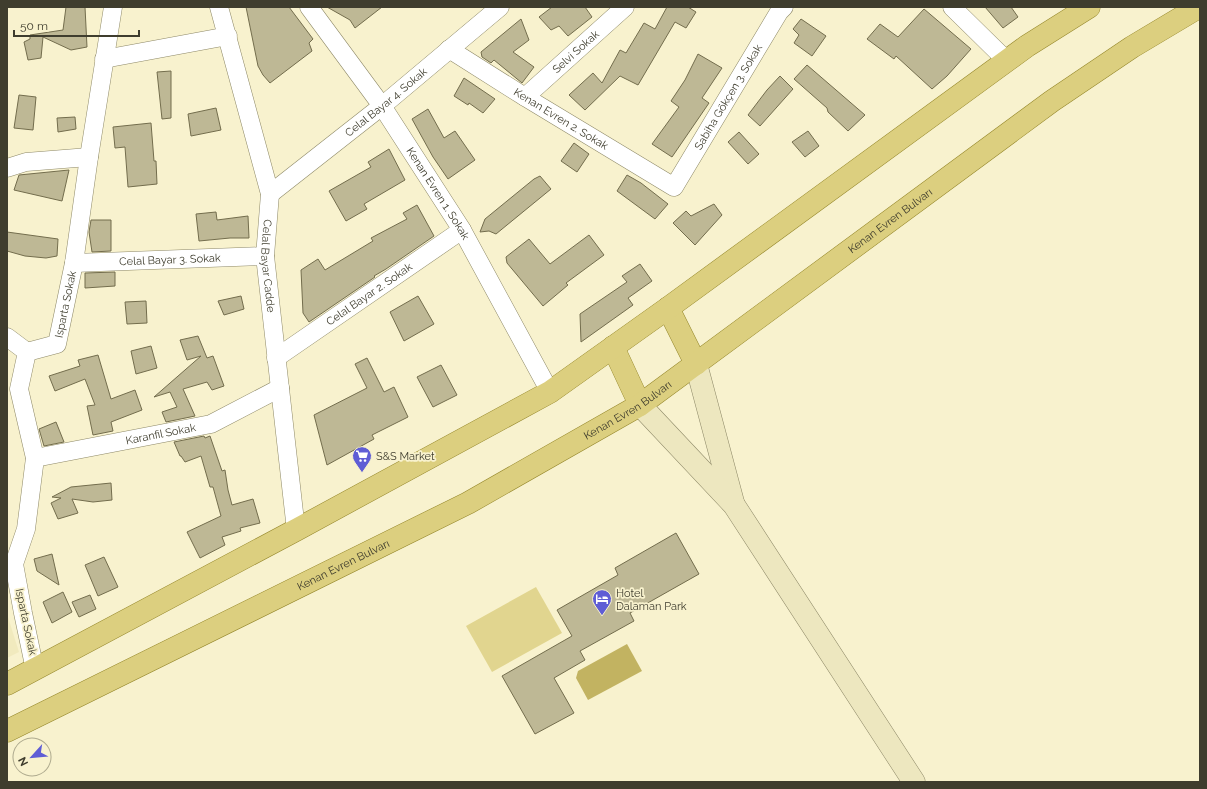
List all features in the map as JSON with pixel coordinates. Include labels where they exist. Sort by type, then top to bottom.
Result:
[{"type":"main road","points":[[7,684],[36,670],[550,392],[668,308],[1027,46],[1089,7]]},
{"type":"main road","name":"Kenan Evren Bulvarı","points":[[7,731],[468,503],[640,405],[1052,101],[1132,47],[1199,7]]},
{"type":"main road","points":[[668,308],[696,364]]},
{"type":"main road","points":[[613,347],[640,405]]},
{"type":"street","name":"Isparta Sokak","points":[[36,670],[14,564],[26,529],[35,458],[13,391],[27,352],[57,344],[74,263],[113,7]]},
{"type":"street","name":"Celal Bayar Cadde","points":[[219,7],[270,194],[265,256],[296,530]]},
{"type":"street","name":"Kenan Evren 1. Sokak","points":[[309,7],[382,106],[462,230],[550,392]]},
{"type":"street","name":"Celal Bayar 4. Sokak","points":[[270,194],[382,106],[500,7]]},
{"type":"street","name":"Selvi Sokak","points":[[526,97],[626,7]]},
{"type":"street","points":[[952,7],[1007,61]]},
{"type":"street","name":"Sabiha Gökçen 3. Sokak","points":[[674,187],[779,9]]},
{"type":"street","points":[[104,59],[228,36]]},
{"type":"street","name":"Kenan Evren 2. Sokak","points":[[449,49],[674,187]]},
{"type":"street","points":[[7,168],[26,162],[89,157]]},
{"type":"street","name":"Celal Bayar 2. Sokak","points":[[276,358],[462,230]]},
{"type":"street","name":"Celal Bayar 3. Sokak","points":[[74,263],[265,256]]},
{"type":"street","points":[[7,337],[27,352]]},
{"type":"street","points":[[696,364],[734,505]]},
{"type":"street","name":"Karanfil Sokak","points":[[35,458],[211,424],[280,388]]},
{"type":"street","points":[[640,405],[734,505],[914,782]]},
{"type":"shaded area","points":[[536,587],[562,633],[492,672],[466,626]]},
{"type":"shaded area","points":[[7,614],[19,652],[7,658]]},
{"type":"shaded area","points":[[627,644],[642,671],[588,700],[576,678],[578,671]]},
{"type":"building","points":[[66,7],[85,7],[87,47],[71,50],[43,37],[41,58],[28,60],[24,42],[30,39],[30,35],[63,30]]},
{"type":"building","points":[[246,7],[289,7],[313,39],[309,43],[312,51],[270,83],[258,66]]},
{"type":"building","points":[[327,7],[382,7],[355,28],[350,20]]},
{"type":"building","points":[[552,7],[585,7],[592,17],[568,36],[559,26],[551,30],[539,17]]},
{"type":"building","points":[[667,7],[688,7],[696,12],[686,28],[675,22],[638,85],[620,76],[585,110],[569,95],[593,73],[602,83],[620,50],[626,53],[644,23],[655,29]]},
{"type":"building","points":[[985,7],[1011,7],[1018,17],[1003,28]]},
{"type":"building","points":[[924,9],[971,49],[947,76],[932,89],[896,56],[894,59],[867,39],[880,24],[898,37]]},
{"type":"building","points":[[521,19],[529,40],[513,52],[534,67],[522,83],[494,60],[491,63],[482,57],[481,52]]},
{"type":"building","points":[[801,19],[826,36],[812,56],[794,43],[799,35],[793,29]]},
{"type":"building","points":[[698,54],[722,68],[702,98],[709,103],[672,157],[652,144],[679,107],[671,101],[685,80]]},
{"type":"building","points":[[807,65],[865,115],[848,131],[828,112],[827,108],[794,79]]},
{"type":"building","points":[[171,71],[171,118],[162,119],[157,72]]},
{"type":"building","points":[[780,76],[793,89],[760,126],[748,115]]},
{"type":"building","points":[[464,78],[495,99],[483,113],[469,103],[468,105],[454,96]]},
{"type":"building","points":[[19,95],[36,97],[33,130],[14,128]]},
{"type":"building","points":[[216,108],[221,130],[191,136],[188,114]]},
{"type":"building","points":[[428,109],[444,138],[455,131],[475,160],[448,179],[433,157],[412,119]]},
{"type":"building","points":[[75,117],[76,129],[58,132],[57,118]]},
{"type":"building","points":[[151,123],[154,161],[156,161],[157,184],[128,187],[125,147],[115,148],[113,127]]},
{"type":"building","points":[[808,131],[819,146],[805,157],[792,142]]},
{"type":"building","points":[[739,132],[759,154],[748,164],[728,142]]},
{"type":"building","points":[[574,143],[589,154],[577,172],[561,161]]},
{"type":"building","points":[[389,149],[405,180],[364,204],[367,209],[346,221],[329,191],[371,167],[368,162]]},
{"type":"building","points":[[69,170],[62,201],[14,190],[19,175]]},
{"type":"building","points":[[627,175],[641,183],[668,204],[655,219],[617,191]]},
{"type":"building","points":[[540,176],[551,189],[496,234],[489,231],[480,232],[485,219],[534,179]]},
{"type":"building","points":[[714,204],[722,215],[695,245],[673,223],[686,211],[691,216]]},
{"type":"building","points":[[417,205],[434,236],[309,322],[303,313],[301,270],[318,259],[325,270],[373,241],[371,238],[407,219],[403,213]]},
{"type":"building","points":[[216,212],[217,220],[248,216],[249,238],[199,241],[196,214]]},
{"type":"building","points":[[91,220],[111,220],[111,251],[92,252],[89,232]]},
{"type":"building","points":[[7,232],[58,239],[57,256],[46,258],[25,256],[7,251]]},
{"type":"building","points":[[589,235],[604,255],[566,283],[568,285],[543,306],[507,263],[506,257],[529,239],[550,264]]},
{"type":"building","points":[[640,264],[652,281],[628,298],[633,305],[581,342],[580,314],[627,282],[622,276]]},
{"type":"building","points":[[115,272],[115,286],[85,288],[85,273]]},
{"type":"building","points":[[241,296],[244,309],[224,315],[218,301]]},
{"type":"building","points":[[418,296],[434,324],[404,341],[390,312]]},
{"type":"building","points":[[146,301],[147,323],[127,324],[125,302]]},
{"type":"building","points":[[198,336],[207,358],[213,356],[224,386],[212,390],[207,382],[183,389],[195,416],[166,422],[162,412],[177,407],[170,392],[154,397],[201,356],[187,360],[180,340]]},
{"type":"building","points":[[151,346],[157,368],[136,374],[131,351]]},
{"type":"building","points":[[98,355],[111,399],[135,390],[142,410],[111,422],[113,431],[93,435],[87,406],[95,405],[85,379],[55,391],[49,376],[80,366],[78,360]]},
{"type":"building","points":[[367,358],[384,392],[394,387],[408,417],[372,435],[374,439],[327,465],[314,415],[367,388],[355,364]]},
{"type":"building","points":[[441,365],[457,395],[433,407],[417,377]]},
{"type":"building","points":[[56,422],[64,442],[44,446],[39,429]]},
{"type":"building","points":[[204,436],[205,438],[210,436],[222,471],[225,470],[232,505],[253,499],[260,523],[240,528],[241,531],[222,537],[225,545],[200,558],[187,532],[221,516],[213,487],[210,487],[201,456],[185,462],[180,456],[174,442]]},
{"type":"building","points":[[111,483],[112,500],[93,502],[72,499],[78,513],[58,519],[51,503],[61,498],[52,497],[71,487]]},
{"type":"building","points":[[676,533],[699,574],[630,613],[634,621],[580,651],[585,660],[554,678],[574,713],[535,734],[502,676],[572,636],[557,610],[618,575],[615,568]]},
{"type":"building","points":[[52,554],[59,585],[37,571],[34,559]]},
{"type":"building","points":[[104,557],[118,587],[98,596],[85,565]]},
{"type":"building","points":[[63,592],[72,612],[52,623],[43,602]]},
{"type":"building","points":[[90,595],[96,609],[79,617],[72,602]]},
{"type":"place","name":"S&S Market","points":[[362,473]]},
{"type":"place","name":"Hotel Dalaman Park","points":[[602,616]]}]
